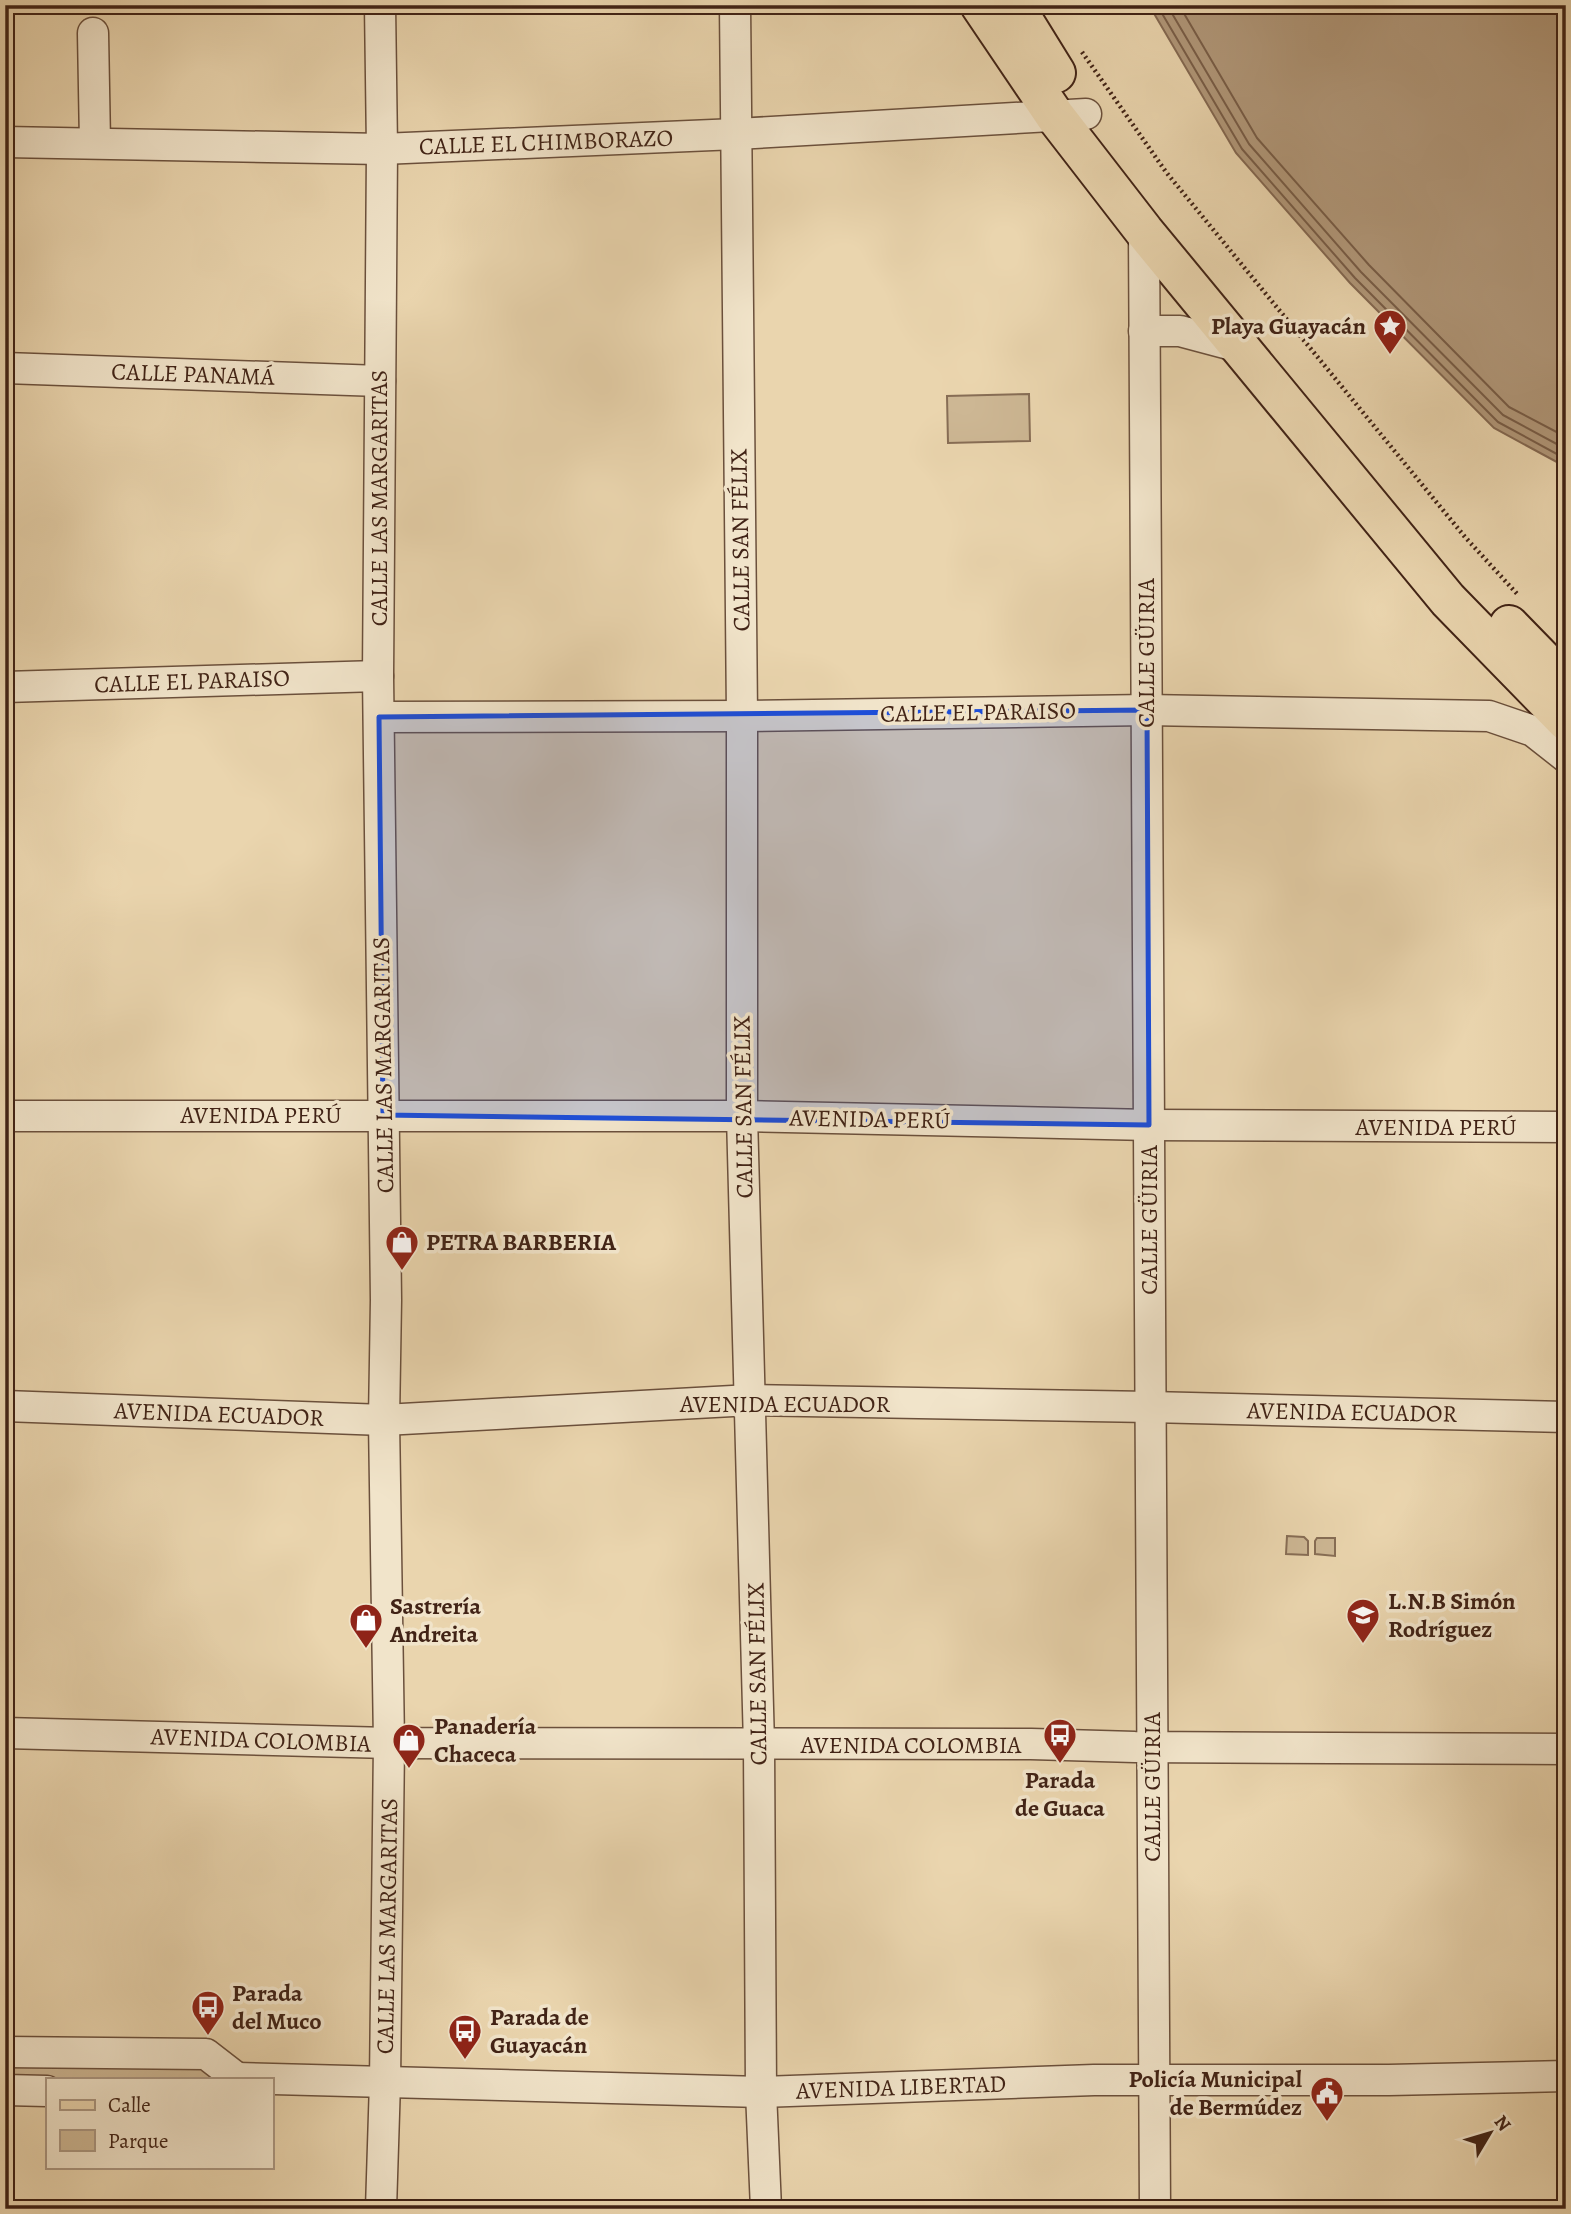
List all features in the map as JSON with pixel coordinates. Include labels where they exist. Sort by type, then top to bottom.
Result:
[{"type":"main road","points":[[981,5],[1071,115],[1168,222],[1451,567],[1546,663],[1566,679]]},
{"type":"main road","points":[[1014,5],[1046,60],[1071,115],[1144,231],[1448,600],[1566,721]]},
{"type":"street","name":"CALLE LAS MARGARITAS","points":[[380,5],[382,149],[378,676],[389,1743],[381,2209]]},
{"type":"street","name":"CALLE SAN FÉLIX","points":[[735,5],[742,1116],[759,1745],[761,2092],[766,2209]]},
{"type":"street","points":[[93,33],[95,143]]},
{"type":"street","name":"CALLE EL CHIMBORAZO","points":[[5,142],[382,149],[736,134],[1071,115]]},
{"type":"street","name":"CALLE GÜIRIA","points":[[1144,231],[1155,2209]]},
{"type":"street","points":[[1144,331],[1181,331],[1240,347]]},
{"type":"street","name":"CALLE PANAMÁ","points":[[5,368],[380,381]]},
{"type":"street","name":"CALLE EL PARAISO","points":[[5,687],[378,676]]},
{"type":"street","name":"CALLE EL PARAISO","points":[[379,717],[741,716],[1147,710],[1489,716],[1533,732],[1566,757]]},
{"type":"street","name":"AVENIDA PERÚ","points":[[5,1116],[742,1116],[1149,1125],[1566,1127]]},
{"type":"street","name":"AVENIDA ECUADOR","points":[[5,1406],[384,1420],[751,1400],[1566,1417]]},
{"type":"street","name":"AVENIDA COLOMBIA","points":[[5,1733],[389,1743],[1566,1749]]},
{"type":"street","name":"AVENIDA LIBERTAD","points":[[5,2052],[206,2053],[236,2078]]},
{"type":"street","name":"AVENIDA LIBERTAD","points":[[273,2079],[761,2092],[1154,2079],[1389,2080],[1566,2076]]},
{"type":"street","points":[[5,2090],[46,2091]]},
{"type":"path","points":[[1079,48],[1166,172],[1465,537],[1524,601]]},
{"type":"highlighted area","points":[[1147,710],[1149,1125],[383,1115],[379,717]]},
{"type":"green space","points":[[1029,394],[1030,441],[948,443],[947,396]]},
{"type":"green space","points":[[1287,1536],[1304,1537],[1308,1541],[1308,1555],[1286,1554]]},
{"type":"green space","points":[[1317,1538],[1335,1538],[1335,1556],[1315,1554]]},
{"type":"green space","points":[[205,2063],[216,2077],[5,2080],[5,2064]]},
{"type":"water","points":[[1149,5],[1566,5],[1566,467],[1494,428],[1350,283],[1236,153]]},
{"type":"place","name":"Playa Guayacán","points":[[1390,356]]},
{"type":"place","name":"PETRA BARBERIA","points":[[402,1272]]},
{"type":"place","name":"L.N.B Simón Rodríguez","points":[[1363,1645]]},
{"type":"place","name":"Sastrería Andreita","points":[[366,1650]]},
{"type":"place","name":"Parada de Guaca","points":[[1060,1765]]},
{"type":"place","name":"Panadería Chaceca","points":[[409,1770]]},
{"type":"place","name":"Parada del Muco","points":[[208,2037]]},
{"type":"place","name":"Parada de Guayacán","points":[[465,2061]]},
{"type":"place","name":"Policía Municipal de Bermúdez","points":[[1327,2123]]}]
